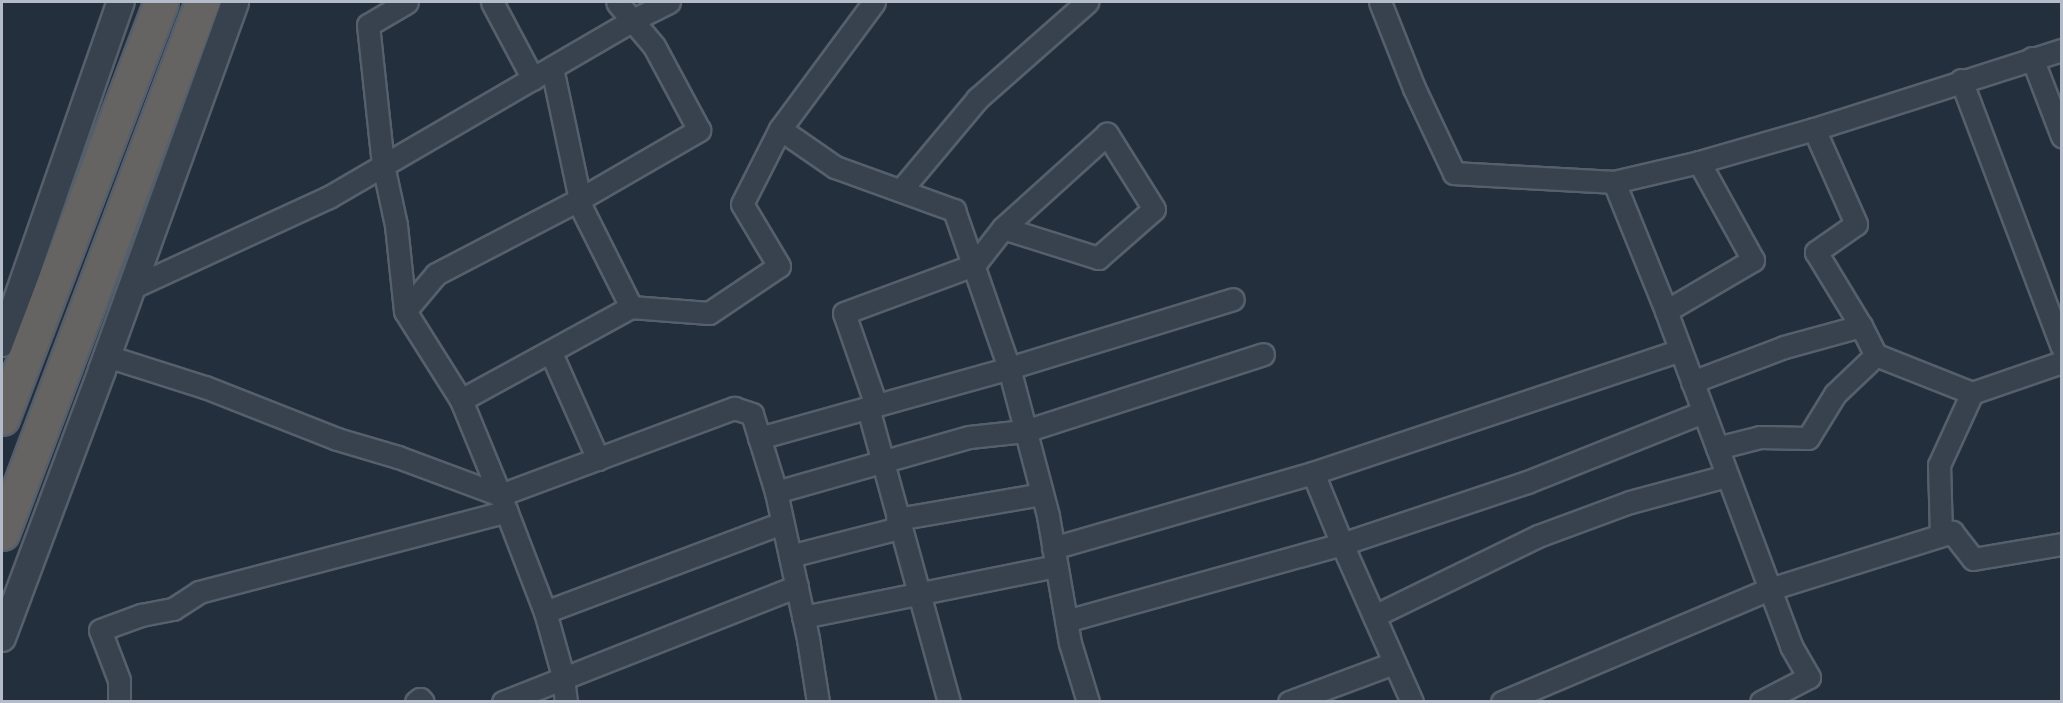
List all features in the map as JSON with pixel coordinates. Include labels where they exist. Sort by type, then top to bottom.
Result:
[{"type":"highway","points":[[2,418],[161,2]]},
{"type":"highway","points":[[2,533],[202,2]]},
{"type":"street","points":[[2,343],[122,2]]},
{"type":"street","points":[[2,638],[235,2]]},
{"type":"street","points":[[408,2],[368,25],[383,165],[396,225],[405,311],[461,400],[504,503],[545,612],[563,676],[566,702]]},
{"type":"street","points":[[492,2],[533,79]]},
{"type":"street","points":[[405,311],[436,274],[580,199],[699,130],[654,45],[617,2]]},
{"type":"street","points":[[131,288],[329,197],[633,20],[669,2]]},
{"type":"street","points":[[461,400],[632,307],[709,313],[779,266],[742,204],[780,129],[874,2]]},
{"type":"street","points":[[901,190],[977,99],[1088,2]]},
{"type":"street","points":[[1380,2],[1414,88],[1454,173],[1614,182],[1699,162],[1814,129],[1961,80],[2061,50]]},
{"type":"street","points":[[2032,58],[2061,136]]},
{"type":"street","points":[[552,68],[582,209],[632,307]]},
{"type":"street","points":[[1961,80],[2061,347]]},
{"type":"street","points":[[780,129],[835,167],[954,210],[1009,368],[1042,494],[1070,643],[1088,702]]},
{"type":"street","points":[[1814,129],[1856,224],[1816,252],[1876,355],[1972,393],[2061,362]]},
{"type":"street","points":[[949,702],[882,462],[872,406],[844,313],[974,265],[1003,228],[1107,134],[1154,209],[1098,258],[1003,228]]},
{"type":"street","points":[[1666,311],[1752,260],[1699,162]]},
{"type":"street","points":[[1614,182],[1666,311],[1791,646],[1809,676],[1761,702]]},
{"type":"street","points":[[759,438],[1009,368],[1233,299]]},
{"type":"street","points":[[1692,381],[1784,347],[1861,326]]},
{"type":"street","points":[[803,617],[918,594],[1055,557],[1680,350]]},
{"type":"street","points":[[550,352],[598,459]]},
{"type":"street","points":[[776,492],[969,436],[1025,431],[1263,354]]},
{"type":"street","points":[[1717,448],[1760,437],[1808,438],[1836,394],[1876,355]]},
{"type":"street","points":[[107,356],[205,387],[504,503]]},
{"type":"street","points":[[1941,535],[1939,465],[1972,393]]},
{"type":"street","points":[[119,702],[119,680],[100,630],[141,615],[173,609],[199,592],[504,503],[598,459],[734,408],[752,414],[776,492],[803,617],[818,702]]},
{"type":"street","points":[[1066,621],[1342,544],[1527,482],[1703,412]]},
{"type":"street","points":[[1313,473],[1412,702]]},
{"type":"street","points":[[1374,616],[1539,536],[1630,502],[1726,476]]},
{"type":"street","points":[[790,556],[898,523],[1042,494]]},
{"type":"street","points":[[545,612],[782,523]]},
{"type":"street","points":[[1502,702],[1770,589],[1941,535],[1952,532],[1973,559],[2061,544]]},
{"type":"street","points":[[503,702],[563,676],[796,586]]},
{"type":"street","points":[[1289,702],[1394,663]]},
{"type":"street","points":[[416,702],[420,699],[423,702]]}]
